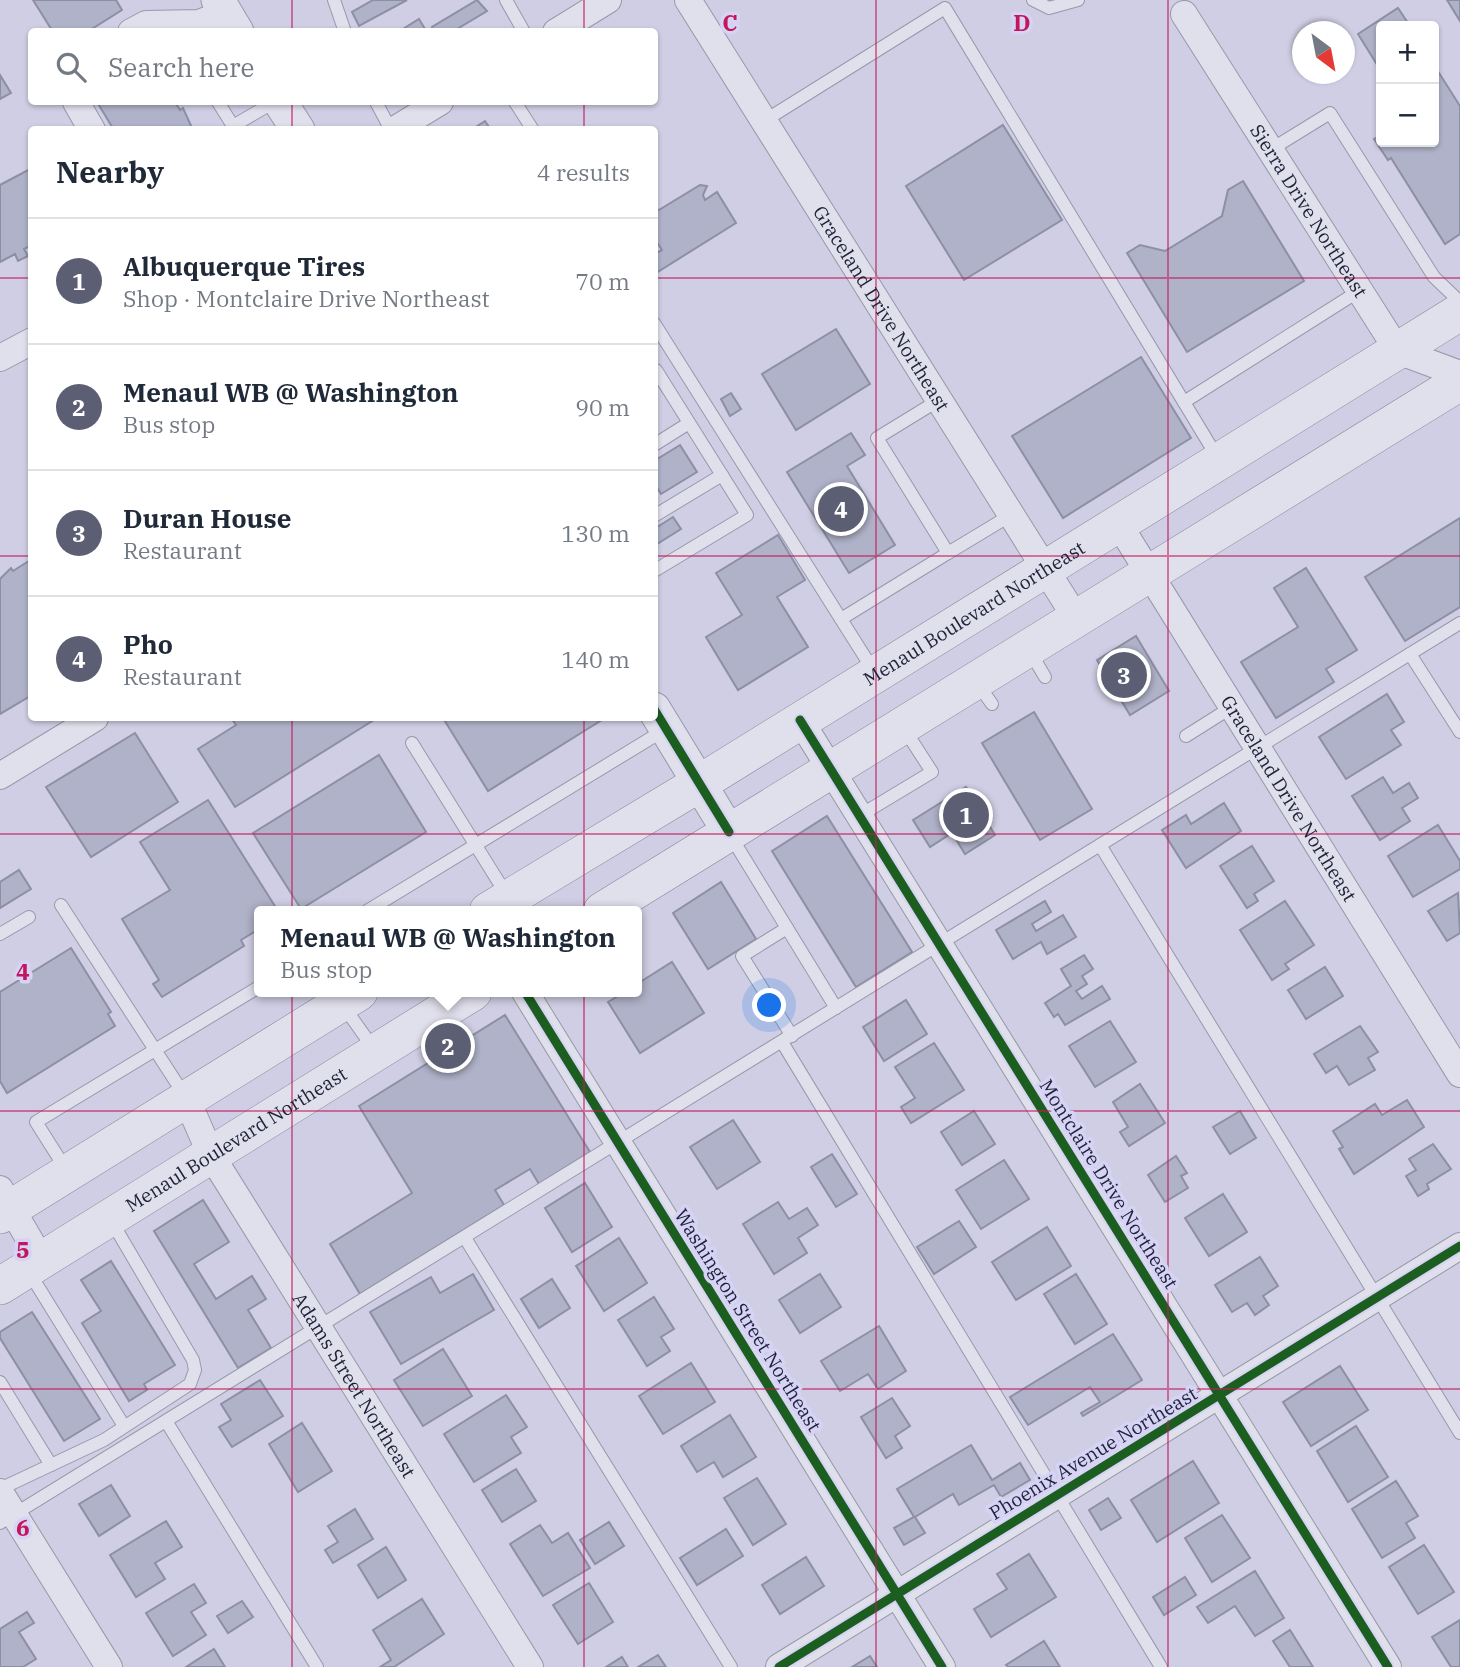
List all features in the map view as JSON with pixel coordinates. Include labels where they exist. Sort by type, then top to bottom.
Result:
[{"type":"main road","name":"Menaul Boulevard Northeast","points":[[498,905],[700,783],[1460,312]]},
{"type":"main road","points":[[610,906],[903,726],[984,692],[1036,662],[1076,618],[1151,575],[1460,382]]},
{"type":"main road","points":[[4,1204],[68,1173],[187,1100],[341,997]]},
{"type":"main road","name":"Menaul Boulevard Northeast","points":[[23,1272],[465,997]]},
{"type":"street","points":[[562,28],[608,0]]},
{"type":"street","name":"Graceland Drive Northeast","points":[[688,0],[1076,618]]},
{"type":"street","points":[[138,28],[146,24],[173,27],[227,15]]},
{"type":"street","name":"Sierra Drive Northeast","points":[[1184,15],[1398,351]]},
{"type":"street","points":[[78,105],[90,126]]},
{"type":"street","points":[[282,105],[295,126]]},
{"type":"street","points":[[399,126],[435,105]]},
{"type":"street","points":[[0,358],[28,343]]},
{"type":"street","points":[[1398,351],[1460,374]]},
{"type":"street","name":"Graceland Drive Northeast","points":[[1118,523],[1460,1074]]},
{"type":"street","points":[[660,719],[729,832]]},
{"type":"street","name":"Montclaire Drive Northeast","points":[[800,720],[1388,1667]]},
{"type":"street","points":[[0,776],[90,721]]},
{"type":"street","name":"Washington Street Northeast","points":[[528,997],[942,1667]]},
{"type":"street","name":"Adams Street Northeast","points":[[187,1100],[211,1155],[530,1667]]},
{"type":"street","points":[[4,1204],[23,1272]]},
{"type":"street","name":"Phoenix Avenue Northeast","points":[[779,1667],[1460,1246]]},
{"type":"street","points":[[0,1491],[7,1519],[109,1667]]},
{"type":"lane","points":[[334,0],[344,28]]},
{"type":"lane","points":[[506,0],[522,28]]},
{"type":"lane","points":[[1033,0],[1049,8],[1078,0]]},
{"type":"lane","points":[[764,121],[945,8],[1219,461]]},
{"type":"lane","points":[[220,105],[233,126]]},
{"type":"lane","points":[[237,126],[269,105]]},
{"type":"lane","points":[[378,105],[390,126]]},
{"type":"lane","points":[[517,105],[530,126]]},
{"type":"lane","points":[[1270,150],[1329,113],[1434,277],[1460,302]]},
{"type":"lane","points":[[1184,402],[1359,291]]},
{"type":"lane","points":[[658,329],[875,673]]},
{"type":"lane","points":[[658,373],[747,514]]},
{"type":"lane","points":[[672,395],[692,383]]},
{"type":"lane","points":[[939,400],[877,438],[948,553]]},
{"type":"lane","points":[[658,442],[689,423]]},
{"type":"lane","points":[[658,514],[722,475]]},
{"type":"lane","points":[[658,569],[767,502]]},
{"type":"lane","points":[[841,619],[1011,515]]},
{"type":"lane","points":[[7,1519],[1460,623]]},
{"type":"lane","points":[[1410,654],[1460,732]]},
{"type":"lane","points":[[1186,736],[1232,706]]},
{"type":"lane","points":[[375,906],[476,846],[657,721]]},
{"type":"lane","points":[[858,816],[933,772],[903,726]]},
{"type":"lane","points":[[412,743],[476,846],[498,905]]},
{"type":"lane","points":[[729,832],[836,1008]]},
{"type":"lane","points":[[1100,845],[1460,1433]]},
{"type":"lane","points":[[61,905],[187,1100]]},
{"type":"lane","points":[[0,934],[29,917]]},
{"type":"lane","points":[[787,928],[742,956],[787,1039],[1056,1496],[1161,1667]]},
{"type":"lane","points":[[68,1173],[36,1122],[254,990]]},
{"type":"lane","points":[[345,997],[376,1052]]},
{"type":"lane","points":[[0,1491],[104,1440],[190,1384],[195,1370],[193,1360],[110,1219]]},
{"type":"lane","points":[[465,1238],[731,1667]]},
{"type":"lane","points":[[23,1272],[124,1426]]},
{"type":"lane","points":[[0,1382],[51,1465]]},
{"type":"lane","points":[[166,1421],[317,1667]]},
{"type":"building","points":[[33,0],[116,0],[122,10],[93,28],[50,28]]},
{"type":"building","points":[[373,0],[407,0],[359,26],[352,12]]},
{"type":"building","points":[[477,0],[487,11],[459,28],[432,27]]},
{"type":"building","points":[[1447,0],[1460,0],[1460,21]]},
{"type":"building","points":[[1398,8],[1407,21],[1378,21]]},
{"type":"building","points":[[419,19],[424,28],[404,28]]},
{"type":"building","points":[[1376,22],[1376,63],[1358,34]]},
{"type":"building","points":[[1439,73],[1460,106],[1460,234],[1445,244],[1391,158],[1388,160],[1379,147],[1439,147]]},
{"type":"building","points":[[0,75],[11,93],[0,99]]},
{"type":"building","points":[[99,105],[177,105],[180,110],[183,108],[191,126],[112,126]]},
{"type":"building","points":[[1003,125],[1062,220],[964,280],[906,186]]},
{"type":"building","points":[[28,170],[28,247],[24,249],[28,256],[18,261],[15,254],[0,262],[0,185]]},
{"type":"building","points":[[1243,181],[1304,281],[1187,352],[1127,253],[1140,245],[1165,251],[1222,216],[1228,190]]},
{"type":"building","points":[[700,185],[707,186],[703,195],[705,200],[717,192],[736,223],[658,272],[658,252],[662,250],[658,244],[658,211]]},
{"type":"building","points":[[836,329],[870,384],[796,430],[762,374]]},
{"type":"building","points":[[1141,357],[1191,438],[1063,518],[1012,436]]},
{"type":"building","points":[[731,393],[741,409],[730,416],[721,399]]},
{"type":"building","points":[[851,433],[865,455],[847,466],[895,545],[849,573],[787,472]]},
{"type":"building","points":[[680,445],[697,472],[661,494],[658,489],[658,459]]},
{"type":"building","points":[[673,517],[681,529],[658,543],[658,526]]},
{"type":"building","points":[[1460,518],[1460,607],[1405,641],[1365,577]]},
{"type":"building","points":[[778,535],[805,580],[777,597],[808,647],[738,690],[706,637],[742,615],[716,573]]},
{"type":"building","points":[[28,562],[28,697],[0,714],[0,579],[11,568],[13,571]]},
{"type":"building","points":[[1306,568],[1357,650],[1326,669],[1334,682],[1276,718],[1241,662],[1298,627],[1274,588]]},
{"type":"building","points":[[1136,636],[1169,691],[1130,715],[1097,660]]},
{"type":"building","points":[[1387,694],[1404,722],[1391,730],[1401,745],[1346,779],[1319,737]]},
{"type":"building","points":[[1034,712],[1092,809],[1040,840],[982,743]]},
{"type":"building","points":[[233,721],[372,721],[235,807],[198,749],[236,725]]},
{"type":"building","points":[[445,721],[600,721],[488,791]]},
{"type":"building","points":[[135,733],[178,802],[91,857],[46,787]]},
{"type":"building","points":[[379,755],[426,832],[306,906],[299,906],[253,833]]},
{"type":"building","points":[[1383,777],[1393,793],[1409,783],[1418,798],[1402,808],[1410,821],[1380,840],[1352,796]]},
{"type":"building","points":[[966,787],[995,835],[965,854],[952,833],[930,847],[913,820]]},
{"type":"building","points":[[208,800],[275,906],[254,906],[254,932],[241,940],[244,946],[162,997],[153,984],[159,980],[122,919],[170,890],[140,842]]},
{"type":"building","points":[[1224,803],[1241,831],[1186,868],[1162,830],[1186,815],[1191,824]]},
{"type":"building","points":[[827,816],[912,952],[856,987],[772,851]]},
{"type":"building","points":[[1438,825],[1460,861],[1460,869],[1413,897],[1388,856]]},
{"type":"building","points":[[1252,846],[1274,881],[1254,894],[1258,901],[1247,908],[1220,866]]},
{"type":"building","points":[[19,870],[31,889],[0,908],[0,882]]},
{"type":"building","points":[[721,882],[756,939],[708,969],[673,913]]},
{"type":"building","points":[[1458,893],[1460,933],[1447,941],[1428,911]]},
{"type":"building","points":[[1045,901],[1051,912],[1032,924],[1036,931],[1063,915],[1076,937],[1047,954],[1041,942],[1013,959],[996,930]]},
{"type":"building","points":[[1285,901],[1314,945],[1285,964],[1289,969],[1272,980],[1240,930]]},
{"type":"building","points":[[71,948],[111,1012],[108,1014],[115,1026],[7,1093],[0,1081],[0,992]]},
{"type":"building","points":[[1084,955],[1093,969],[1082,976],[1087,984],[1076,991],[1082,999],[1102,986],[1110,999],[1065,1025],[1058,1014],[1054,1017],[1045,1003],[1071,986],[1061,969]]},
{"type":"building","points":[[672,962],[704,1013],[640,1053],[608,1002],[616,997],[642,997],[642,981]]},
{"type":"building","points":[[1325,967],[1343,996],[1306,1019],[1288,990]]},
{"type":"building","points":[[906,1000],[927,1034],[884,1061],[863,1027]]},
{"type":"building","points":[[505,1015],[590,1152],[539,1184],[530,1169],[495,1190],[504,1205],[360,1294],[330,1244],[412,1193],[359,1106]]},
{"type":"building","points":[[1110,1021],[1136,1062],[1095,1087],[1069,1046]]},
{"type":"building","points":[[1360,1026],[1378,1052],[1368,1058],[1375,1070],[1349,1085],[1337,1066],[1326,1073],[1314,1054]]},
{"type":"building","points":[[934,1043],[964,1090],[911,1123],[901,1107],[915,1098],[895,1067]]},
{"type":"building","points":[[1140,1084],[1165,1123],[1129,1146],[1120,1132],[1128,1127],[1113,1102]]},
{"type":"building","points":[[1407,1100],[1424,1127],[1354,1174],[1339,1149],[1343,1147],[1333,1131],[1375,1104],[1382,1115]]},
{"type":"building","points":[[974,1111],[995,1144],[962,1165],[941,1132]]},
{"type":"building","points":[[1240,1111],[1256,1138],[1230,1154],[1213,1127]]},
{"type":"building","points":[[733,1120],[760,1162],[717,1189],[690,1147]]},
{"type":"building","points":[[1433,1144],[1451,1169],[1427,1184],[1429,1189],[1418,1196],[1406,1176],[1416,1170],[1409,1159]]},
{"type":"building","points":[[832,1154],[857,1194],[836,1207],[811,1167]]},
{"type":"building","points":[[1176,1156],[1187,1173],[1181,1176],[1188,1188],[1165,1202],[1148,1175]]},
{"type":"building","points":[[1004,1160],[1029,1199],[981,1229],[956,1190]]},
{"type":"building","points":[[585,1183],[612,1227],[572,1252],[545,1208]]},
{"type":"building","points":[[1223,1194],[1247,1232],[1209,1256],[1185,1218]]},
{"type":"building","points":[[203,1200],[229,1242],[194,1264],[216,1299],[252,1276],[266,1299],[248,1310],[271,1348],[238,1368],[154,1231]]},
{"type":"building","points":[[778,1202],[789,1219],[807,1208],[818,1225],[798,1238],[807,1253],[774,1274],[743,1224]]},
{"type":"building","points":[[959,1221],[976,1247],[934,1274],[917,1247]]},
{"type":"building","points":[[1047,1227],[1071,1266],[1016,1300],[992,1262]]},
{"type":"building","points":[[619,1238],[647,1283],[604,1311],[576,1266]]},
{"type":"building","points":[[1260,1257],[1278,1286],[1263,1296],[1269,1305],[1255,1315],[1247,1303],[1232,1312],[1215,1285]]},
{"type":"building","points":[[111,1261],[175,1365],[144,1384],[147,1390],[129,1401],[82,1323],[101,1311],[81,1280]]},
{"type":"building","points":[[473,1274],[494,1310],[401,1364],[370,1312],[431,1277],[440,1293]]},
{"type":"building","points":[[820,1274],[841,1307],[800,1333],[779,1300]]},
{"type":"building","points":[[1076,1274],[1107,1324],[1075,1344],[1044,1294]]},
{"type":"building","points":[[552,1279],[570,1308],[539,1328],[521,1299]]},
{"type":"building","points":[[654,1297],[674,1329],[661,1337],[670,1351],[647,1366],[618,1320]]},
{"type":"building","points":[[32,1312],[100,1419],[64,1441],[0,1338],[0,1332]]},
{"type":"building","points":[[879,1326],[906,1371],[878,1389],[868,1374],[840,1391],[821,1361]]},
{"type":"building","points":[[1113,1334],[1142,1380],[1083,1416],[1081,1413],[1100,1402],[1090,1387],[1028,1425],[1010,1397]]},
{"type":"building","points":[[443,1349],[472,1396],[423,1426],[394,1380]]},
{"type":"building","points":[[691,1363],[715,1402],[663,1434],[639,1396]]},
{"type":"building","points":[[1340,1366],[1368,1410],[1311,1446],[1283,1402]]},
{"type":"building","points":[[260,1380],[283,1416],[232,1447],[219,1427],[231,1420],[221,1404]]},
{"type":"building","points":[[506,1395],[527,1427],[511,1437],[521,1453],[474,1482],[444,1434]]},
{"type":"building","points":[[892,1398],[910,1426],[895,1436],[902,1448],[886,1458],[861,1417]]},
{"type":"building","points":[[730,1415],[756,1457],[723,1477],[714,1462],[697,1472],[681,1446]]},
{"type":"building","points":[[302,1423],[332,1471],[298,1492],[269,1444]]},
{"type":"building","points":[[1356,1426],[1388,1477],[1348,1502],[1317,1451]]},
{"type":"building","points":[[971,1445],[992,1480],[1020,1463],[1030,1480],[1001,1497],[994,1485],[959,1505],[953,1494],[915,1517],[925,1533],[904,1545],[894,1528],[914,1517],[897,1489]]},
{"type":"building","points":[[1193,1461],[1219,1503],[1157,1542],[1131,1500]]},
{"type":"building","points":[[516,1469],[536,1501],[502,1522],[482,1490]]},
{"type":"building","points":[[757,1478],[786,1524],[753,1545],[724,1498]]},
{"type":"building","points":[[1396,1481],[1418,1516],[1406,1523],[1415,1538],[1382,1558],[1352,1509]]},
{"type":"building","points":[[111,1485],[130,1516],[99,1536],[79,1504]]},
{"type":"building","points":[[1108,1498],[1121,1518],[1101,1530],[1089,1510]]},
{"type":"building","points":[[355,1509],[373,1539],[333,1563],[325,1550],[338,1542],[328,1526]]},
{"type":"building","points":[[1222,1515],[1250,1558],[1212,1582],[1185,1538]]},
{"type":"building","points":[[166,1521],[182,1547],[155,1563],[165,1579],[136,1597],[110,1555]]},
{"type":"building","points":[[609,1522],[624,1546],[595,1564],[580,1540]]},
{"type":"building","points":[[540,1525],[552,1543],[568,1533],[590,1568],[543,1596],[510,1544]]},
{"type":"building","points":[[726,1529],[743,1556],[697,1585],[680,1558]]},
{"type":"building","points":[[1424,1545],[1454,1592],[1418,1614],[1389,1567]]},
{"type":"building","points":[[386,1547],[406,1580],[378,1598],[358,1565]]},
{"type":"building","points":[[1029,1554],[1056,1597],[991,1637],[974,1609],[1007,1589],[997,1574]]},
{"type":"building","points":[[806,1557],[824,1586],[780,1614],[762,1585]]},
{"type":"building","points":[[1255,1571],[1284,1618],[1255,1636],[1235,1606],[1208,1623],[1197,1607]]},
{"type":"building","points":[[1185,1577],[1196,1595],[1164,1615],[1153,1597]]},
{"type":"building","points":[[589,1583],[613,1622],[578,1644],[553,1605]]},
{"type":"building","points":[[194,1584],[206,1603],[191,1612],[206,1635],[173,1656],[146,1613]]},
{"type":"building","points":[[422,1599],[444,1634],[394,1667],[380,1667],[391,1660],[373,1630]]},
{"type":"building","points":[[242,1601],[253,1617],[228,1633],[217,1616]]},
{"type":"building","points":[[27,1612],[34,1623],[19,1632],[36,1659],[23,1667],[0,1667],[0,1629]]},
{"type":"building","points":[[1460,1620],[1460,1667],[1451,1667],[1432,1637]]},
{"type":"building","points":[[1290,1630],[1313,1667],[1290,1667],[1273,1641]]},
{"type":"building","points":[[1044,1641],[1060,1667],[1006,1665]]},
{"type":"building","points":[[214,1649],[225,1667],[186,1667]]},
{"type":"building","points":[[658,1655],[666,1667],[638,1667]]},
{"type":"building","points":[[870,1656],[877,1667],[852,1667]]},
{"type":"building","points":[[622,1657],[628,1667],[606,1667]]},
{"type":"cycle path","points":[[658,716],[729,832]]},
{"type":"cycle path","points":[[800,720],[1388,1667]]},
{"type":"cycle path","points":[[528,997],[942,1667]]},
{"type":"cycle path","points":[[779,1667],[1460,1246]]},
{"type":"place","name":"Pho","points":[[841,509]]},
{"type":"place","name":"Duran House","points":[[1124,675]]},
{"type":"place","name":"Albuquerque Tires","points":[[966,815]]},
{"type":"place","name":"Menaul WB @ Washington","points":[[448,1046]]}]
